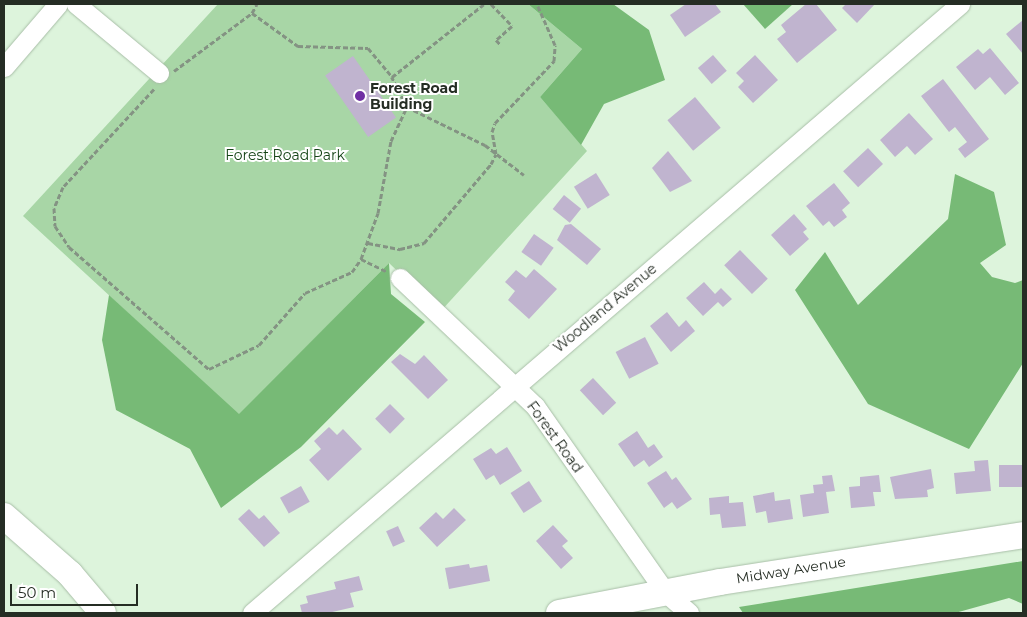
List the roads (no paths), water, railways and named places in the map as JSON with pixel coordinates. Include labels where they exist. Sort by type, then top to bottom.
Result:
[{"type":"main road","points":[[4,516],[70,574],[103,613]]},
{"type":"main road","name":"Midway Avenue","points":[[559,613],[587,610],[665,592],[913,550],[1023,535]]},
{"type":"street","points":[[4,67],[58,4]]},
{"type":"street","points":[[76,4],[162,76]]},
{"type":"street","name":"Woodland Avenue","points":[[252,613],[950,7]]},
{"type":"street","name":"Forest Road","points":[[400,278],[514,384],[535,406],[665,592],[689,613]]},
{"type":"place","name":"Forest Road Building","points":[[360,96]]},
{"type":"park label","name":"Forest Road Park","points":[[285,155]]}]
